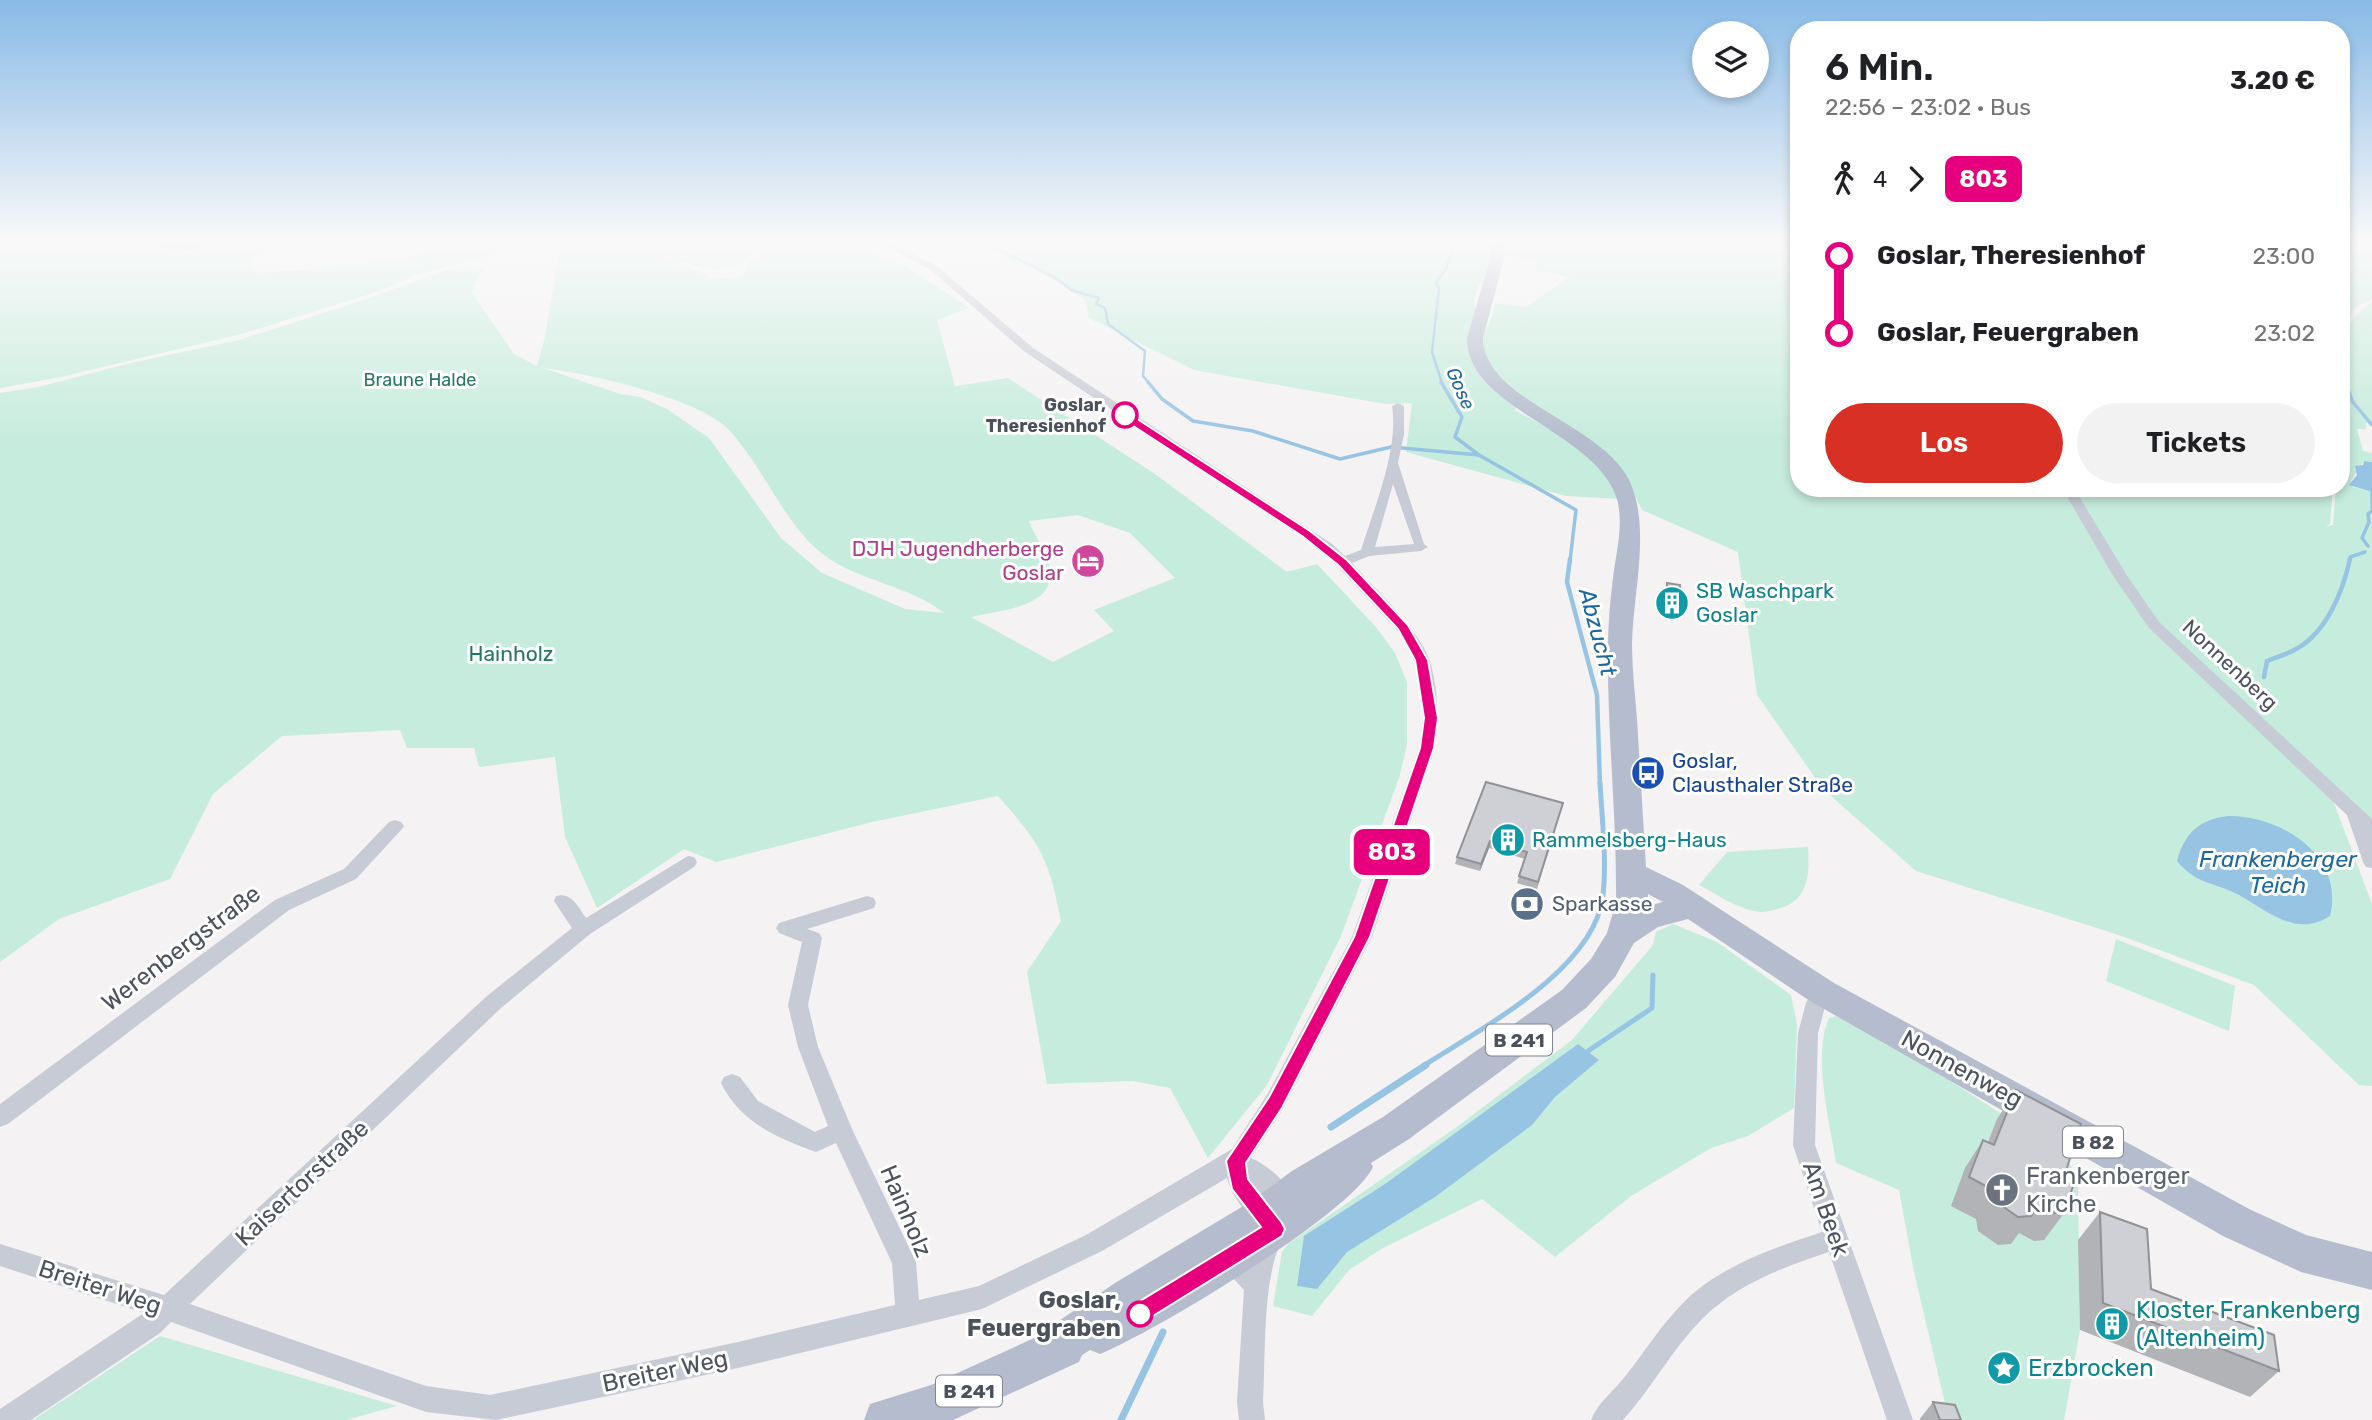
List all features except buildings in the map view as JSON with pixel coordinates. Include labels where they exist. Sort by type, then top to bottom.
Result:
[{"type":"main road","name":"B 241","points":[[1048,1353],[1130,1297],[1280,1215],[1320,1199],[1396,1128],[1574,999],[1603,968],[1623,934],[1629,914],[1632,879],[1620,646],[1630,513],[1623,486],[1601,458],[1506,391],[1488,374],[1475,350],[1475,338],[1484,307]]},
{"type":"main road","name":"Nonnenweg","points":[[1632,879],[1681,910],[1711,920]]},
{"type":"main road","name":"Nonnenweg","points":[[1632,879],[1672,893],[1822,992],[2237,1223],[2301,1253],[2372,1271]]},
{"type":"main road","points":[[1623,934],[1649,917],[1681,910]]},
{"type":"main road","name":"B 241","points":[[886,1420],[934,1406],[1140,1314],[1224,1262],[1280,1215]]},
{"type":"street","points":[[982,307],[1062,373],[1326,547],[1403,628],[1422,660],[1431,718],[1427,748],[1362,937],[1275,1102],[1236,1161],[1239,1182],[1280,1215],[1261,1260],[1257,1286],[1250,1402],[1252,1420]]},
{"type":"street","points":[[1367,552],[1395,454],[1402,414],[1398,406]]},
{"type":"street","points":[[1343,562],[1367,552],[1420,545],[1395,454]]},
{"type":"street","name":"Nonnenberg","points":[[2073,497],[2119,574],[2154,625],[2353,810],[2372,862]]},
{"type":"street","points":[[2353,810],[2372,830]]},
{"type":"street","name":"Werenbergstraße","points":[[0,1117],[282,905],[350,874],[395,826]]},
{"type":"street","name":"Kaisertorstraße","points":[[8,1420],[151,1324],[494,1002],[583,929],[688,862]]},
{"type":"street","points":[[563,901],[583,929]]},
{"type":"street","name":"Hainholz","points":[[867,903],[786,928],[812,939],[798,1005],[808,1047],[841,1130],[904,1262],[908,1316]]},
{"type":"street","name":"Am Beek","points":[[1822,992],[1816,1003],[1808,1033],[1804,1145],[1900,1420]]},
{"type":"street","points":[[732,1083],[750,1108],[792,1132],[816,1142],[841,1130]]},
{"type":"street","name":"Breiter Weg","points":[[0,1255],[168,1309],[426,1399],[490,1408],[738,1355],[982,1297],[1094,1243],[1236,1161]]},
{"type":"street","points":[[1604,1420],[1636,1387],[1679,1325],[1716,1290],[1734,1277],[1776,1258],[1836,1239]]},
{"type":"street","points":[[1224,1262],[1240,1268],[1257,1286]]},
{"type":"green space","points":[[0,307],[327,307],[245,333],[61,377],[0,388]]},
{"type":"green space","name":"Braune Halde","points":[[341,307],[482,307],[514,354],[537,366],[550,307],[968,307],[937,320],[955,386],[1008,378],[1155,474],[1287,572],[1317,564],[1375,626],[1395,653],[1407,682],[1407,745],[1399,778],[1341,936],[1267,1085],[1208,1158],[1170,1088],[1133,1081],[1047,1084],[1027,972],[1061,921],[1052,882],[1041,853],[1034,840],[998,796],[872,822],[716,862],[684,849],[597,908],[565,837],[555,757],[479,767],[474,748],[407,748],[400,730],[282,736],[213,794],[170,879],[59,919],[0,962],[0,393],[38,387],[131,363],[239,340]],"holes":[[[543,368],[586,375],[641,389],[693,407],[713,418],[728,429],[741,444],[797,528],[824,555],[853,572],[916,596],[944,613],[905,609],[822,573],[781,538],[709,438],[667,409],[640,397],[620,394]],[[1078,515],[1130,533],[1175,578],[1094,610],[1114,631],[1053,662],[971,617],[1011,609],[1038,598],[1047,589],[1050,577],[1048,561],[1029,521]]]},
{"type":"green space","points":[[1087,307],[1475,307],[1469,350],[1481,374],[1518,404],[1515,410],[1593,458],[1620,499],[1566,496],[1406,452],[1412,403],[1385,404],[1194,370],[1089,318]]},
{"type":"green space","points":[[1494,307],[1790,307],[1790,497],[2332,497],[2330,524],[2326,527],[2333,525],[2335,497],[2350,497],[2350,323],[2363,308],[2372,307],[2372,423],[2366,423],[2366,429],[2357,429],[2363,451],[2372,453],[2372,462],[2364,461],[2351,481],[2353,487],[2372,492],[2372,822],[2331,795],[2372,904],[2372,1086],[2359,1085],[2254,985],[2119,935],[1916,871],[1823,789],[1757,695],[1738,552],[1642,510],[1622,470],[1610,456],[1538,407],[1502,378],[1490,363],[1484,349],[1486,330]]},
{"type":"green space","points":[[1808,847],[1807,877],[1801,894],[1777,909],[1753,911],[1729,902],[1699,885],[1727,852]]},
{"type":"green space","points":[[1673,924],[1717,942],[1791,995],[1797,1024],[1794,1108],[1748,1136],[1711,1148],[1631,1196],[1555,1257],[1482,1199],[1383,1248],[1349,1270],[1312,1316],[1273,1306],[1282,1252],[1288,1244],[1454,1129],[1572,1040],[1653,945],[1656,932]]},
{"type":"green space","points":[[2116,939],[2235,986],[2229,1031],[2106,981]]},
{"type":"green space","points":[[1837,1016],[1924,1064],[2061,1152],[2078,1176],[2080,1330],[2064,1420],[1949,1420],[1914,1272],[1899,1190],[1836,1163],[1824,1090],[1822,1051],[1829,1018]]},
{"type":"green space","points":[[160,1336],[397,1406],[346,1420],[33,1420]]},
{"type":"water","points":[[2364,461],[2372,462],[2372,492],[2350,485],[2357,475],[2355,466],[2363,465]]},
{"type":"water","name":"Frankenberger Teich","points":[[2229,816],[2269,823],[2305,844],[2319,858],[2328,875],[2332,894],[2330,916],[2306,924],[2283,920],[2184,869],[2177,861],[2189,835],[2210,820]]},
{"type":"water","points":[[1578,1044],[1599,1060],[1555,1097],[1532,1125],[1435,1197],[1347,1252],[1317,1289],[1297,1286],[1304,1236],[1385,1184]]},
{"type":"waterway","points":[[1103,307],[1108,324],[1145,351],[1143,376],[1149,383]]},
{"type":"waterway","name":"Gose","points":[[1437,307],[1432,352],[1442,383]]},
{"type":"waterway","name":"Abzucht","points":[[1148,382],[1162,399],[1193,421],[1253,431],[1340,459],[1391,447],[1479,455]]},
{"type":"waterway","name":"Gose","points":[[1441,382],[1462,417],[1455,437],[1479,455]]},
{"type":"waterway","points":[[2350,395],[2372,425]]},
{"type":"waterway","name":"Abzucht","points":[[1479,455],[1576,510],[1570,561]]},
{"type":"waterway","points":[[2372,491],[2372,508]]},
{"type":"waterway","points":[[2368,546],[2362,538],[2369,522],[2368,514],[2372,511]]},
{"type":"waterway","points":[[2349,561],[2350,557],[2365,552]]},
{"type":"waterway","name":"Abzucht","points":[[1570,559],[1567,582],[1597,695],[1600,785]]},
{"type":"waterway","points":[[2264,677],[2267,661],[2298,648],[2308,641],[2325,621],[2338,597],[2350,559]]},
{"type":"waterway","name":"Abzucht","points":[[1423,1066],[1531,995],[1580,948],[1595,922],[1603,895],[1604,853],[1600,783]]},
{"type":"waterway","points":[[1588,1051],[1652,1008],[1653,975]]},
{"type":"waterway","name":"Abzucht","points":[[1331,1127],[1426,1065]]},
{"type":"waterway","name":"Abzucht","points":[[1121,1420],[1163,1332]]},
{"type":"bus line","name":"803","points":[[1125,415],[1225,478],[1326,547],[1343,562],[1403,628],[1422,660],[1431,718],[1427,748],[1362,937],[1275,1102],[1236,1161],[1239,1182],[1275,1229],[1140,1314]]},
{"type":"place","name":"Goslar, Theresienhof","points":[[1125,415]]},
{"type":"place","name":"DJH Jugendherberge Goslar","points":[[1088,561]]},
{"type":"place","name":"SB Waschpark Goslar","points":[[1672,603]]},
{"type":"place","name":"Goslar, Clausthaler Straße","points":[[1648,773]]},
{"type":"place","name":"Rammelsberg-Haus","points":[[1508,840]]},
{"type":"place","name":"Sparkasse","points":[[1527,904]]},
{"type":"place","name":"Frankenberger Kirche","points":[[2002,1190]]},
{"type":"place","name":"Goslar, Feuergraben","points":[[1140,1314]]},
{"type":"place","name":"Kloster Frankenberg (Altenheim)","points":[[2112,1324]]},
{"type":"place","name":"Erzbrocken","points":[[2004,1368]]}]
